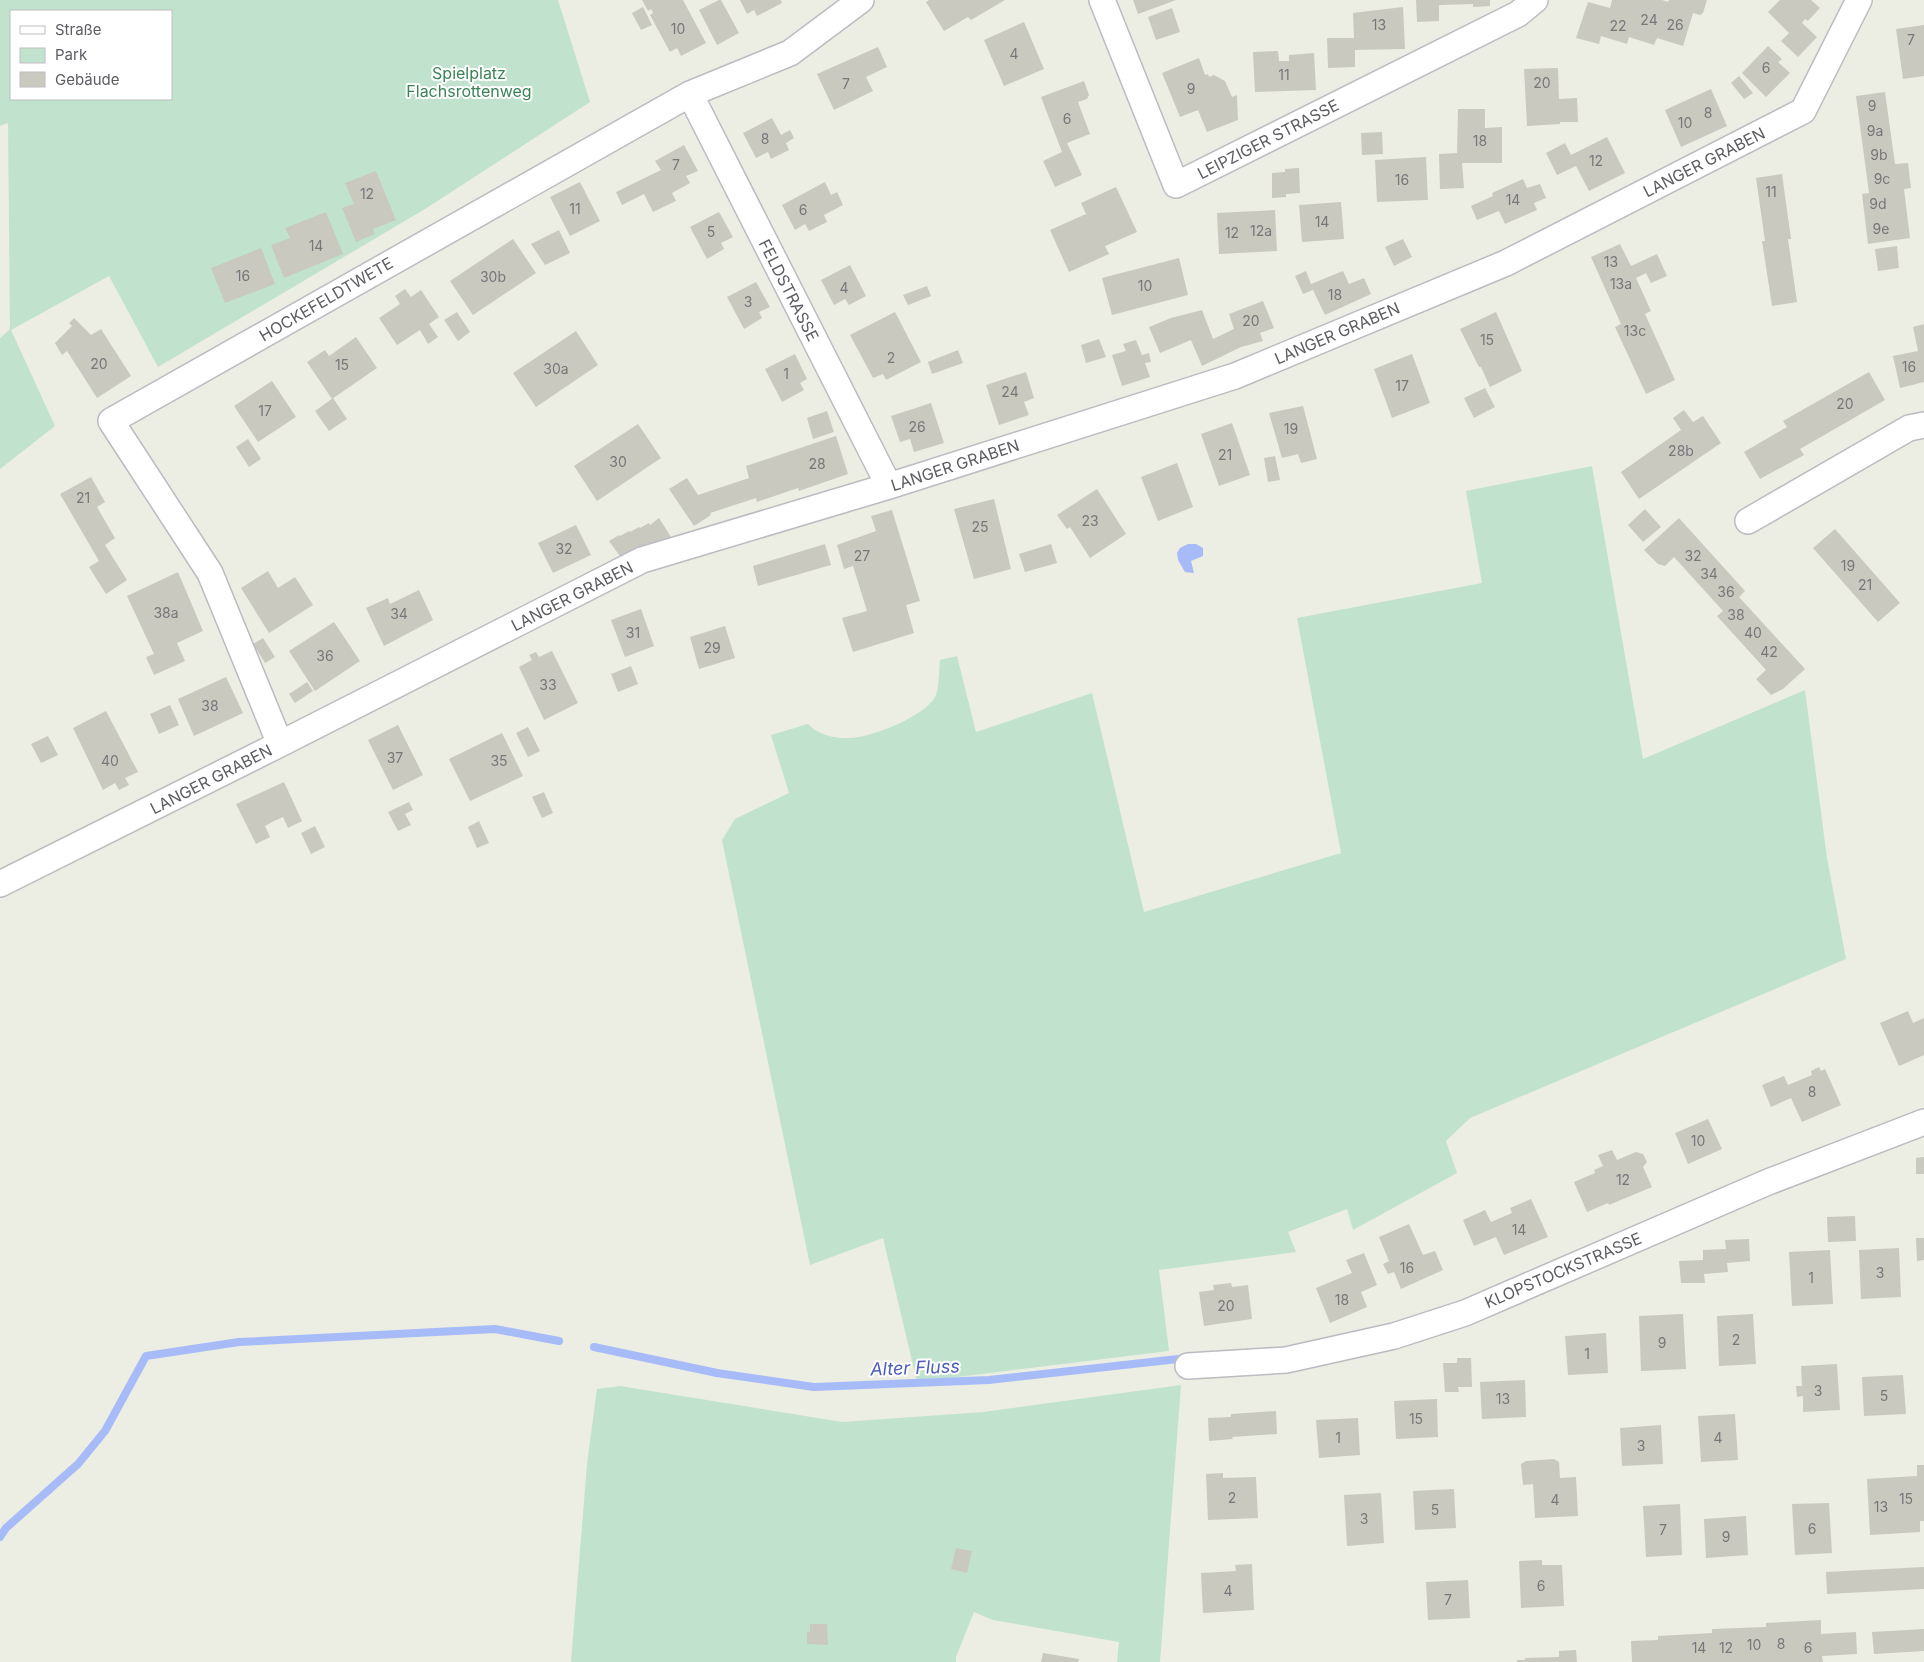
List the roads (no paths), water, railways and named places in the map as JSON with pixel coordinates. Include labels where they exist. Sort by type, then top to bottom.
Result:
[{"type":"street","name":"HOCKEFELDTWETE","points":[[280,744],[210,573],[111,421],[690,94],[790,52],[861,0]]},
{"type":"street","name":"LEIPZIGER STRASSE","points":[[1102,0],[1176,185],[1518,14],[1535,0]]},
{"type":"street","name":"LANGER GRABEN","points":[[0,884],[642,560],[889,486],[1235,376],[1506,264],[1803,111],[1859,0]]},
{"type":"street","name":"FELDSTRASSE","points":[[690,94],[889,486]]},
{"type":"street","points":[[1748,521],[1909,428],[1924,425]]},
{"type":"street","name":"KLOPSTOCKSTRASSE","points":[[1188,1366],[1286,1360],[1394,1336],[1465,1313],[1768,1182],[1924,1122]]},
{"type":"water","points":[[1188,544],[1196,544],[1203,548],[1203,556],[1191,561],[1194,573],[1185,572],[1178,560],[1177,553],[1180,548]]},
{"type":"waterway","points":[[0,1537],[6,1528],[78,1464],[105,1431],[146,1356],[239,1342],[495,1329],[559,1341]]},
{"type":"waterway","name":"Alter Fluss","points":[[594,1347],[717,1373],[814,1387],[989,1380],[1187,1358]]},
{"type":"park label","name":"Spielplatz Flachsrottenweg","points":[[469,82]]}]
